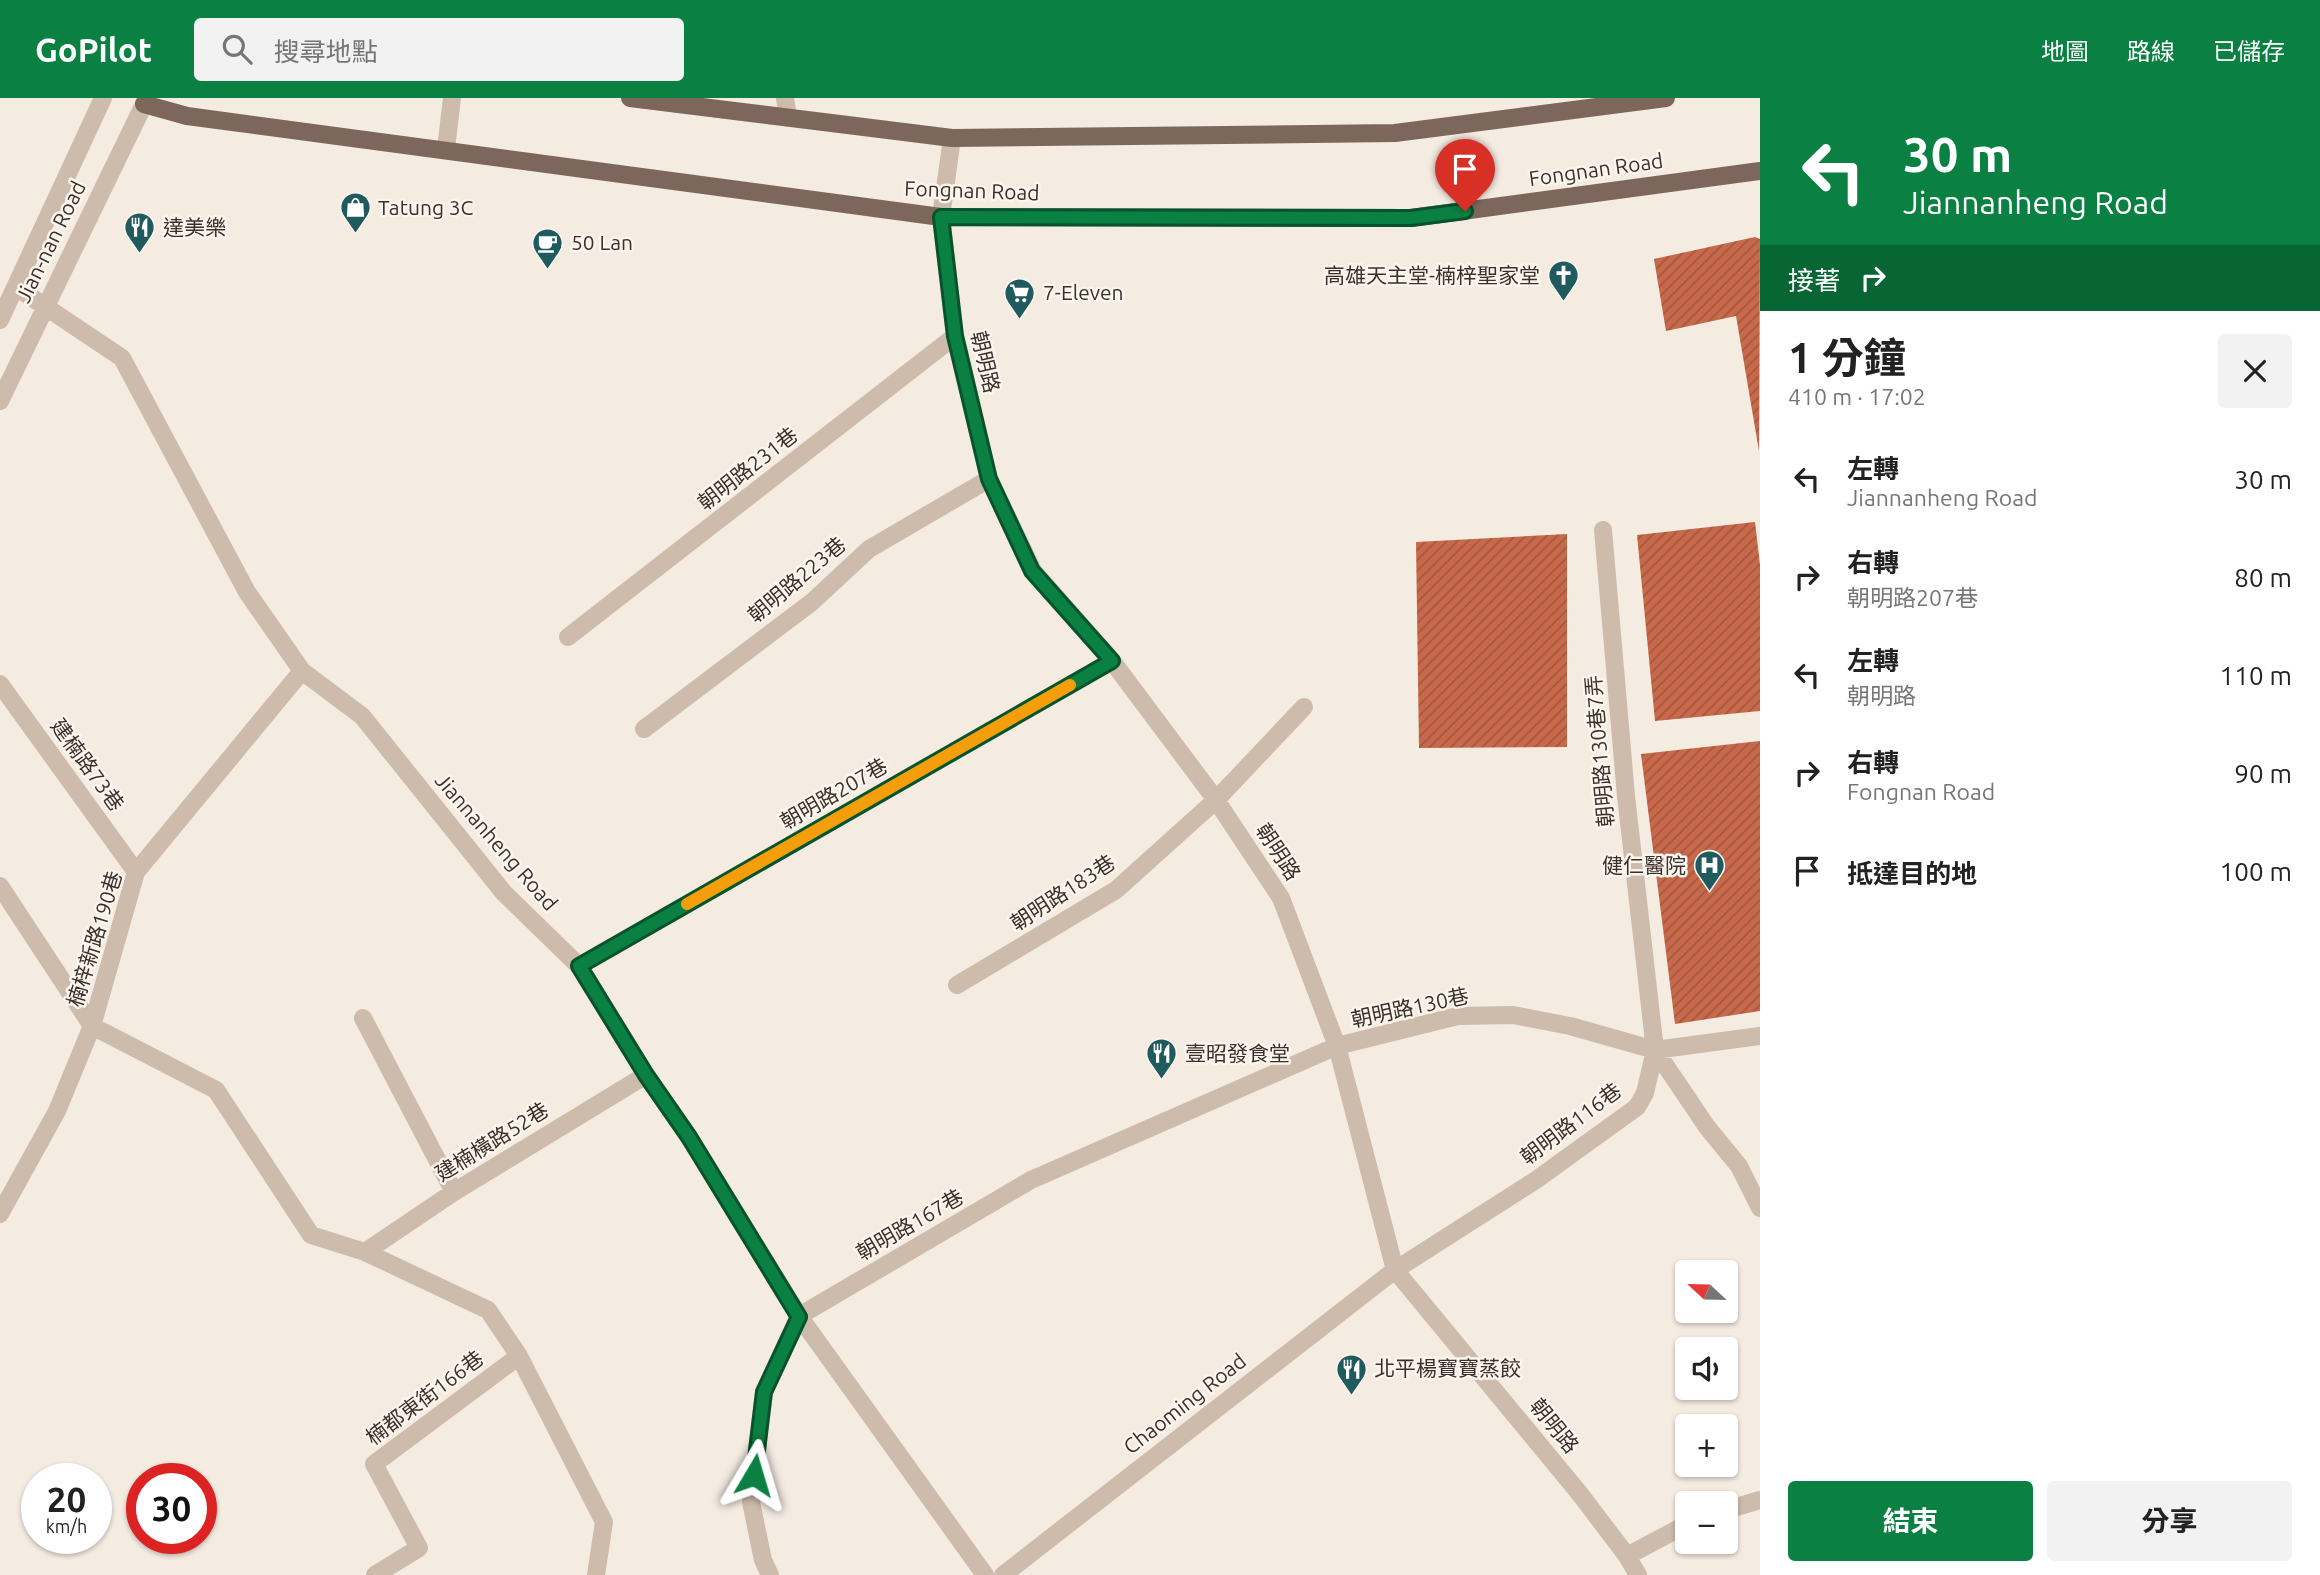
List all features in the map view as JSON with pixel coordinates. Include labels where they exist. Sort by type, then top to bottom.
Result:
[{"type":"main road","points":[[630,98],[952,138],[1395,134],[1665,98]]},
{"type":"main road","name":"Fongnan Road","points":[[140,100],[187,116],[941,217],[1411,218],[1760,171]]},
{"type":"street","name":"Jian-nan Road","points":[[0,320],[103,98]]},
{"type":"street","points":[[446,149],[452,98]]},
{"type":"street","points":[[785,98],[788,117]]},
{"type":"street","name":"Jian-nan Road","points":[[2,394],[140,100]]},
{"type":"street","name":"朝明路","points":[[952,138],[941,217],[955,336],[989,479],[1032,571],[1112,661],[1216,800],[1281,898],[1337,1046],[1395,1270],[1571,1483],[1627,1556],[1637,1575]]},
{"type":"street","name":"Jiannanheng Road","points":[[16,286],[122,358],[247,592],[302,671],[362,716],[504,893],[579,966],[646,1075],[689,1137],[799,1317]]},
{"type":"street","name":"朝明路231巷","points":[[568,637],[955,336]]},
{"type":"street","name":"朝明路223巷","points":[[644,729],[812,602],[869,549],[989,479]]},
{"type":"street","name":"朝明路130巷7弄","points":[[1604,530],[1626,796],[1655,1050]]},
{"type":"street","name":"朝明路207巷","points":[[579,966],[1112,661]]},
{"type":"street","name":"楠梓新路190巷","points":[[0,1214],[57,1111],[92,1026],[136,872],[302,671]]},
{"type":"street","name":"建楠路73巷","points":[[0,684],[136,872]]},
{"type":"street","name":"朝明路183巷","points":[[957,985],[1116,890],[1216,800],[1304,707]]},
{"type":"street","points":[[0,886],[92,1026],[216,1090],[311,1235],[365,1252],[488,1310],[519,1356],[604,1522],[596,1575]]},
{"type":"street","name":"朝明路130巷","points":[[1337,1046],[1458,1016],[1513,1015],[1570,1026],[1655,1050]]},
{"type":"street","points":[[362,1018],[454,1192]]},
{"type":"street","points":[[1760,1036],[1655,1050],[1707,1127],[1740,1166],[1760,1208]]},
{"type":"street","name":"朝明路167巷","points":[[799,1317],[1031,1180],[1337,1046]]},
{"type":"street","name":"朝明路116巷","points":[[1395,1270],[1536,1180],[1637,1107],[1645,1093],[1655,1050]]},
{"type":"street","name":"建楠橫路52巷","points":[[365,1252],[454,1192],[646,1075]]},
{"type":"street","name":"Chaoming Road","points":[[1003,1575],[1395,1270]]},
{"type":"street","points":[[771,1575],[763,1560],[751,1502],[764,1392],[799,1317],[985,1575]]},
{"type":"street","name":"楠都東街166巷","points":[[375,1575],[419,1548],[374,1464],[519,1356]]},
{"type":"street","points":[[1738,1506],[1760,1500]]},
{"type":"street","points":[[1627,1556],[1675,1530]]},
{"type":"building","points":[[1755,237],[1760,239],[1759,451],[1736,316],[1666,331],[1654,259]]},
{"type":"building","points":[[1755,522],[1760,565],[1760,711],[1655,721],[1637,535]]},
{"type":"building","points":[[1567,534],[1567,747],[1419,748],[1416,542]]},
{"type":"building","name":"健仁醫院","points":[[1760,741],[1760,1011],[1675,1024],[1641,754]]},
{"type":"slow traffic","points":[[687,904],[1070,685]]},
{"type":"place","name":"Tatung 3C","points":[[355,235]]},
{"type":"place","name":"達美樂","points":[[140,255]]},
{"type":"place","name":"50 Lan","points":[[548,270]]},
{"type":"place","name":"高雄天主堂-楠梓聖家堂","points":[[1563,303]]},
{"type":"place","name":"7-Eleven","points":[[1020,320]]},
{"type":"place","name":"健仁醫院","points":[[1709,893]]},
{"type":"place","name":"壹昭發食堂","points":[[1162,1081]]},
{"type":"place","name":"北平楊寶寶蒸餃","points":[[1351,1396]]},
{"type":"route","points":[[754,1475],[764,1392],[799,1317],[689,1137],[646,1075],[579,966],[1112,661],[1032,571],[989,479],[955,336],[941,217],[1411,218],[1465,211]]}]
